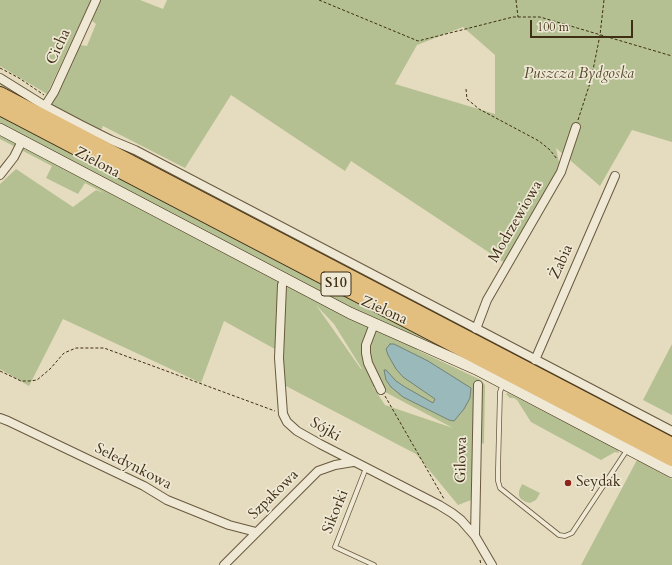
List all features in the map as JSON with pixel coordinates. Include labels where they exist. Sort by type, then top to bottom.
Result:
[{"type":"highway","name":"S10","points":[[0,94],[672,445]]},
{"type":"highway","name":"S10","points":[[0,108],[672,459]]},
{"type":"street","name":"Cicha","points":[[45,106],[96,0]]},
{"type":"street","name":"Zielona","points":[[0,78],[45,106],[110,140],[135,150],[672,431]]},
{"type":"street","name":"Modrzewiowa","points":[[476,329],[487,300],[559,176],[576,127]]},
{"type":"street","name":"Zielona","points":[[0,129],[374,324],[439,352],[504,384],[672,472]]},
{"type":"street","points":[[0,175],[14,157],[22,141]]},
{"type":"street","name":"Żabia","points":[[535,360],[615,176]]},
{"type":"street","points":[[283,414],[279,358],[282,285],[285,278]]},
{"type":"street","points":[[374,324],[366,345],[366,353],[368,363],[381,390]]},
{"type":"street","name":"Gilowa","points":[[475,536],[478,385]]},
{"type":"street","name":"Sójki","points":[[283,414],[287,422],[297,430],[353,462],[439,505],[461,520],[475,536],[492,565]]},
{"type":"street","name":"Seledynkowa","points":[[0,418],[144,486],[167,500],[229,524],[256,532]]},
{"type":"street","name":"Szpakowa","points":[[224,565],[318,471],[335,465],[353,462]]},
{"type":"lane","points":[[504,384],[500,392],[498,469],[498,481],[500,488],[559,535],[565,536],[572,533],[628,449]]},
{"type":"lane","name":"Sikorki","points":[[366,468],[335,547],[374,565]]},
{"type":"path","points":[[320,0],[418,41],[513,17],[540,17],[672,56]]},
{"type":"path","points":[[516,0],[518,17]]},
{"type":"path","points":[[576,127],[591,80],[600,35],[604,0]]},
{"type":"path","points":[[0,68],[19,78],[50,98]]},
{"type":"path","points":[[466,89],[468,100],[480,109],[539,141],[550,150],[558,161],[559,176]]},
{"type":"path","points":[[0,371],[21,381],[29,382],[37,380],[50,369],[64,353],[76,348],[104,348],[283,414]]},
{"type":"path","points":[[381,390],[444,499]]},
{"type":"green space","points":[[0,0],[91,0],[47,94],[0,66]]},
{"type":"green space","name":"Puszcza Bydgoska","points":[[100,0],[140,0],[163,9],[167,0],[672,0],[672,142],[632,130],[600,186],[556,148],[561,172],[508,265],[351,161],[345,171],[231,95],[185,168],[103,126],[101,130],[50,104],[80,45],[87,46],[96,24],[91,20]],"holes":[[[463,27],[495,55],[495,114],[395,84],[417,45]]]},
{"type":"green space","points":[[0,81],[672,434],[672,437],[0,85]]},
{"type":"green space","points":[[0,115],[472,363],[421,339],[417,350],[481,380],[485,385],[484,444],[473,438],[471,500],[458,505],[416,454],[284,385],[284,354],[224,321],[201,383],[63,319],[29,386],[0,369],[0,184],[16,169],[73,207],[96,190],[104,193],[85,183],[78,194],[46,178],[52,166],[0,139]],"holes":[[[316,305],[334,324],[362,369],[361,369]],[[373,387],[385,392],[453,428],[385,405]]]},
{"type":"green space","points":[[672,344],[672,415],[643,400]]},
{"type":"green space","points":[[508,393],[617,449],[619,453],[615,452],[601,460],[531,422],[517,400],[510,398],[506,394]]},
{"type":"green space","points":[[637,460],[672,479],[672,565],[581,565]]},
{"type":"green space","points":[[522,484],[540,493],[536,500],[530,503],[521,499],[519,496],[519,491]]},
{"type":"water","points":[[390,344],[394,344],[428,361],[471,388],[470,398],[464,409],[454,421],[449,420],[403,397],[391,387],[386,380],[384,370],[386,370],[396,381],[433,403],[435,399],[403,377],[396,369],[386,349]]},
{"type":"place","name":"Seydak","points":[[568,483]]}]
